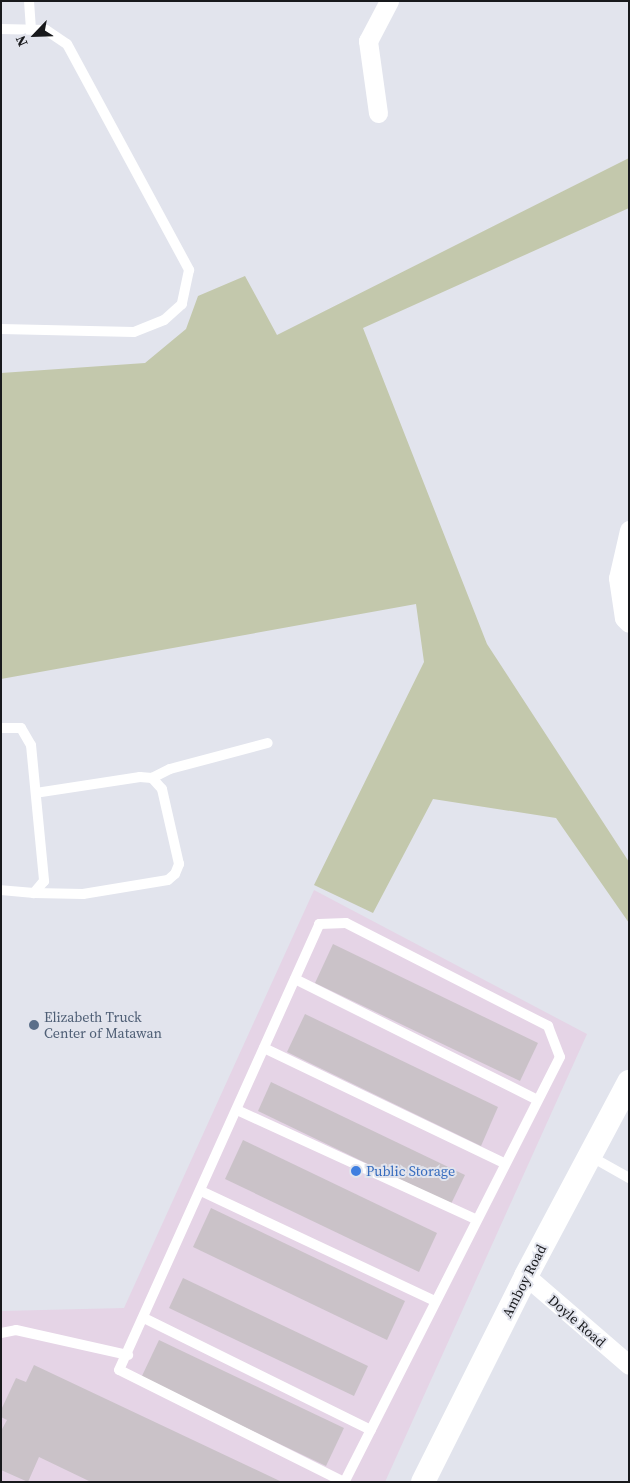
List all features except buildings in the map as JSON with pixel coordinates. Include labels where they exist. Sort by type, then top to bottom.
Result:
[{"type":"street","points":[[378,113],[368,41],[389,1]]},
{"type":"street","points":[[629,530],[618,578],[624,618],[629,622]]},
{"type":"street","name":"Amboy Road","points":[[423,1482],[526,1276],[629,1082]]},
{"type":"street","name":"Doyle Road","points":[[526,1276],[629,1366]]},
{"type":"lane","points":[[29,1],[30,29]]},
{"type":"lane","points":[[1,29],[46,30],[67,44],[176,240],[189,270],[182,304],[164,320],[134,332],[1,329]]},
{"type":"lane","points":[[1,728],[21,728],[31,745],[44,881],[34,893]]},
{"type":"lane","points":[[36,793],[140,777],[152,778],[170,769],[268,743]]},
{"type":"lane","points":[[1,890],[83,894],[168,880],[175,874],[179,864],[162,789],[152,778]]},
{"type":"lane","points":[[346,923],[548,1026],[560,1057],[475,1219],[344,1482],[119,1370],[128,1355],[264,1048],[319,924],[346,923]]},
{"type":"lane","points":[[295,979],[538,1100]]},
{"type":"lane","points":[[264,1048],[504,1163]]},
{"type":"lane","points":[[236,1110],[475,1219]]},
{"type":"lane","points":[[590,1156],[629,1178]]},
{"type":"lane","points":[[201,1191],[435,1301]]},
{"type":"lane","points":[[144,1318],[370,1430]]},
{"type":"lane","points":[[1,1333],[16,1330],[128,1355]]},
{"type":"shaded area","name":"Public Storage","points":[[314,890],[587,1034],[385,1482],[1,1482],[1,1311],[124,1308]]},
{"type":"green space","points":[[629,158],[629,208],[363,328],[487,644],[629,862],[629,923],[556,818],[433,799],[373,913],[314,885],[424,662],[416,604],[1,679],[1,373],[145,363],[186,329],[198,296],[245,276],[277,335]]},
{"type":"place","name":"Elizabeth Truck Center of Matawan","points":[[34,1025]]},
{"type":"place","name":"Public Storage","points":[[356,1171]]}]
